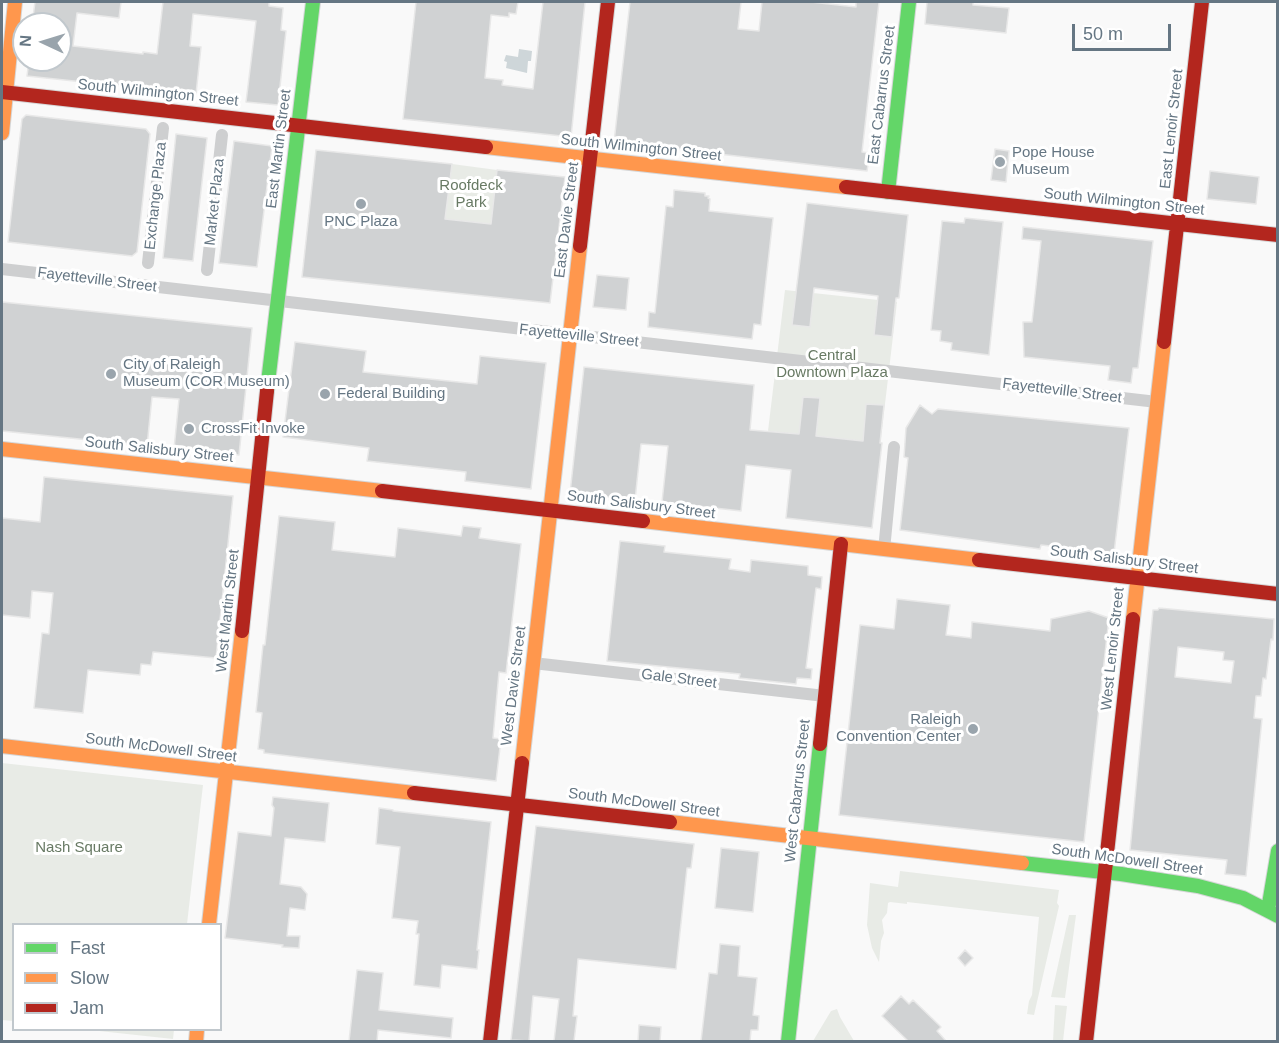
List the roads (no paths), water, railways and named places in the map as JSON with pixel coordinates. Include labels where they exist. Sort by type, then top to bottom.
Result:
[{"type":"main road","points":[[2,133],[4,92],[15,2]]},
{"type":"main road","name":"East Martin Street","points":[[278,301],[313,2]]},
{"type":"main road","name":"East Davie Street","points":[[571,334],[608,2]]},
{"type":"main road","name":"East Cabarrus Street","points":[[888,192],[909,2]]},
{"type":"main road","name":"East Lenoir Street","points":[[1178,225],[1202,2]]},
{"type":"main road","name":"South Wilmington Street","points":[[4,92],[1178,225],[1278,234]]},
{"type":"main road","name":"West Lenoir Street","points":[[1086,1041],[1178,225]]},
{"type":"main road","name":"West Martin Street","points":[[209,923],[278,301]]},
{"type":"main road","name":"West Davie Street","points":[[490,1041],[571,334]]},
{"type":"main road","name":"South Salisbury Street","points":[[2,449],[1278,594]]},
{"type":"main road","name":"West Cabarrus Street","points":[[788,1041],[841,544]]},
{"type":"main road","name":"South McDowell Street","points":[[2,746],[1105,872],[1198,886],[1243,898],[1273,913]]},
{"type":"main road","points":[[1273,913],[1278,851]]},
{"type":"street","name":"Exchange Plaza","points":[[148,263],[163,128]]},
{"type":"street","name":"Market Plaza","points":[[207,270],[222,135]]},
{"type":"street","name":"Fayetteville Street","points":[[2,269],[1157,402]]},
{"type":"street","points":[[884,550],[894,447]]},
{"type":"street","name":"Gale Street","points":[[533,663],[825,696]]},
{"type":"place","name":"Pope House Museum","points":[[1000,162]]},
{"type":"place","name":"PNC Plaza","points":[[361,204]]},
{"type":"place","name":"City of Raleigh Museum (COR Museum)","points":[[111,374]]},
{"type":"place","name":"Federal Building","points":[[325,394]]},
{"type":"place","name":"CrossFit Invoke","points":[[189,429]]},
{"type":"place","name":"Raleigh Convention Center","points":[[973,729]]},
{"type":"park label","name":"Roofdeck Park","points":[[471,194]]},
{"type":"park label","name":"Central Downtown Plaza","points":[[832,364]]},
{"type":"park label","name":"Nash Square","points":[[79,848]]}]
